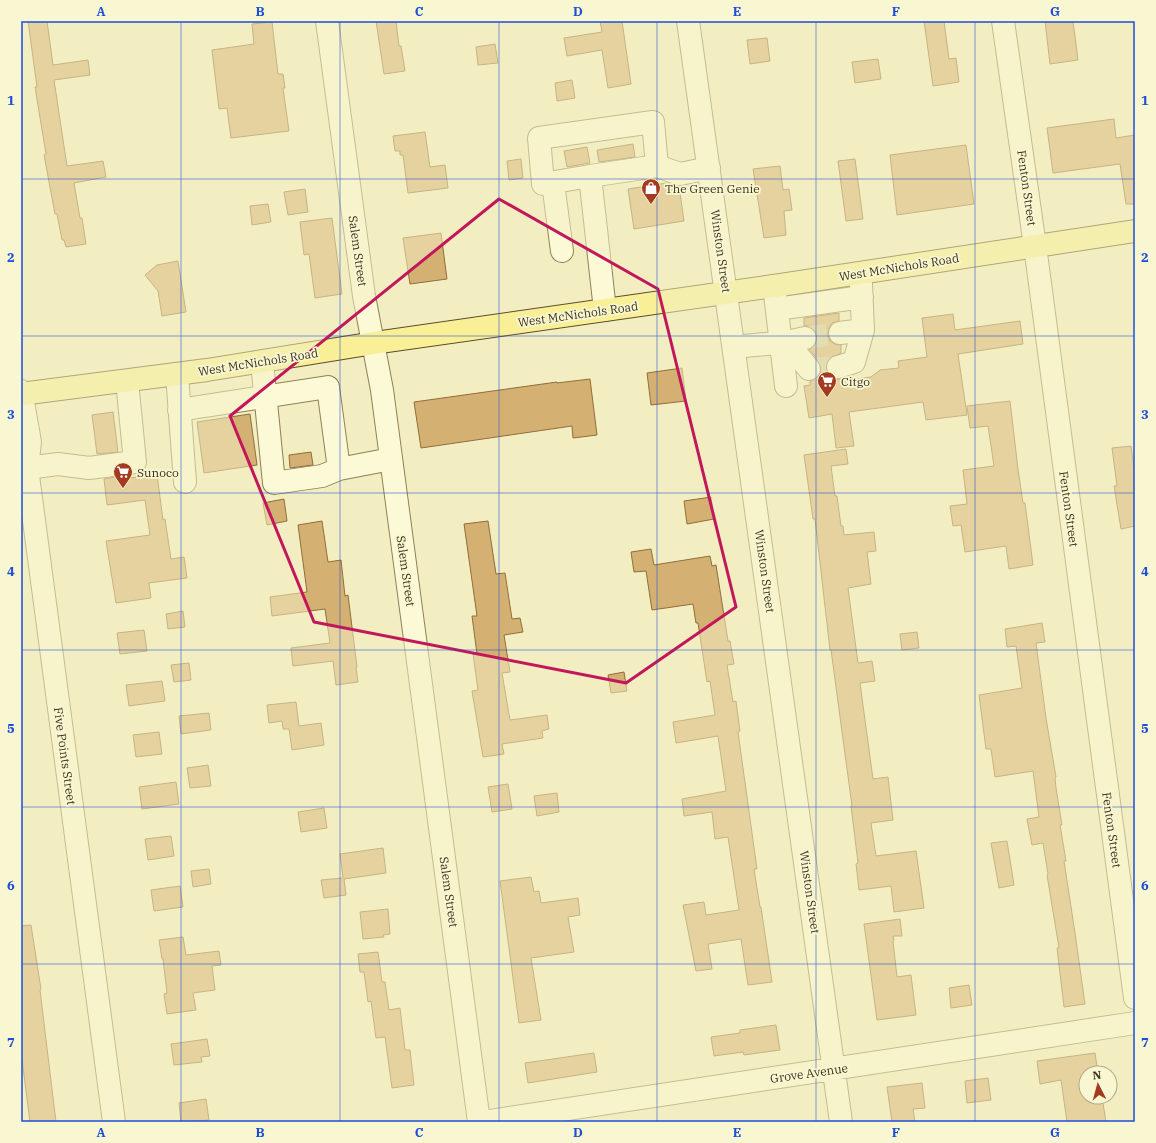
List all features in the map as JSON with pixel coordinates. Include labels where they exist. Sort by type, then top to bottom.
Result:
[{"type":"main road","name":"West McNichols Road","points":[[21,394],[262,362],[374,343],[774,286],[1135,231]]},
{"type":"street","name":"Salem Street","points":[[327,21],[364,296],[382,390],[479,1122]]},
{"type":"street","name":"Winston Street","points":[[688,21],[727,292],[841,1122]]},
{"type":"street","name":"Fenton Street","points":[[1003,21],[1035,246],[1135,998]]},
{"type":"street","points":[[657,166],[653,122],[539,138],[543,184],[657,166],[680,174],[709,168]]},
{"type":"street","points":[[590,176],[604,310]]},
{"type":"street","points":[[553,182],[562,252]]},
{"type":"street","points":[[838,367],[854,362],[864,330],[860,273]]},
{"type":"street","points":[[774,286],[777,309],[791,341],[809,369]]},
{"type":"street","points":[[777,309],[862,297]]},
{"type":"street","points":[[840,333],[864,330]]},
{"type":"street","points":[[734,347],[791,341]]},
{"type":"street","points":[[786,386],[791,341]]},
{"type":"street","points":[[262,362],[264,397],[274,483],[322,476],[339,469],[391,459]]},
{"type":"street","points":[[177,374],[185,482]]},
{"type":"street","points":[[27,468],[58,464],[89,468],[135,462],[127,381]]},
{"type":"street","points":[[179,410],[328,387],[339,469]]},
{"type":"street","name":"Five Points Street","points":[[21,391],[30,442],[27,468],[28,536],[114,1122]]},
{"type":"street","name":"Grove Avenue","points":[[483,1122],[834,1070],[1135,1023]]},
{"type":"highlighted area","points":[[499,199],[658,289],[736,607],[626,683],[314,622],[230,416]]},
{"type":"building","points":[[28,21],[47,21],[53,65],[88,60],[90,75],[54,80],[67,166],[103,161],[106,177],[74,183],[86,244],[66,247],[64,240],[62,240],[57,214],[55,214],[44,155],[46,154],[35,87],[37,87]]},
{"type":"building","points":[[376,21],[396,21],[399,46],[401,46],[405,71],[384,74]]},
{"type":"building","points":[[600,21],[622,21],[631,84],[608,88],[602,50],[567,56],[564,38],[602,32]]},
{"type":"building","points":[[924,21],[944,21],[949,59],[956,58],[959,82],[933,86]]},
{"type":"building","points":[[1045,21],[1073,21],[1078,60],[1050,64]]},
{"type":"building","points":[[272,22],[278,74],[283,74],[285,88],[283,88],[289,131],[231,138],[227,108],[219,109],[212,50],[254,44],[252,24]]},
{"type":"building","points":[[767,38],[770,61],[750,64],[747,40]]},
{"type":"building","points":[[495,44],[498,63],[478,65],[476,47]]},
{"type":"building","points":[[878,59],[881,79],[855,83],[852,62]]},
{"type":"building","points":[[572,80],[575,98],[557,101],[555,83]]},
{"type":"building","points":[[1114,119],[1116,138],[1135,135],[1135,204],[1126,204],[1120,164],[1053,173],[1047,128]]},
{"type":"building","points":[[425,132],[430,167],[445,165],[448,188],[408,193],[403,155],[400,155],[400,151],[395,151],[393,136]]},
{"type":"building","points":[[633,144],[635,157],[599,162],[597,150]]},
{"type":"building","points":[[966,145],[974,204],[897,215],[890,155]]},
{"type":"building","points":[[587,147],[590,163],[567,167],[564,151]]},
{"type":"building","points":[[521,159],[523,178],[509,180],[507,161]]},
{"type":"building","points":[[855,159],[863,219],[846,221],[838,161]]},
{"type":"building","points":[[780,166],[783,190],[789,189],[792,210],[784,211],[786,235],[764,238],[753,169]]},
{"type":"building","points":[[667,183],[679,186],[684,221],[634,229],[628,189]]},
{"type":"building","points":[[305,189],[308,212],[288,215],[284,192]]},
{"type":"building","points":[[268,204],[271,222],[252,225],[250,206]]},
{"type":"building","points":[[332,218],[342,294],[315,298],[309,254],[304,255],[300,222]]},
{"type":"building","points":[[441,233],[447,279],[410,284],[403,238]]},
{"type":"building","points":[[178,261],[186,312],[162,316],[158,291],[145,275],[157,265]]},
{"type":"building","points":[[839,313],[839,321],[832,323],[828,334],[830,341],[841,345],[841,353],[829,359],[826,365],[826,370],[830,376],[836,379],[843,379],[843,381],[871,377],[880,370],[899,368],[898,361],[927,357],[922,318],[953,314],[955,330],[1020,321],[1023,344],[958,354],[967,415],[926,420],[923,402],[849,412],[854,446],[836,448],[832,414],[809,418],[804,386],[810,385],[810,381],[817,378],[820,374],[821,367],[819,361],[809,349],[814,347],[817,342],[817,335],[814,329],[809,326],[804,326],[804,318]]},
{"type":"building","points":[[682,368],[686,401],[651,405],[647,373]]},
{"type":"building","points":[[590,379],[597,435],[573,438],[572,426],[421,448],[414,402],[557,382]]},
{"type":"building","points":[[1010,401],[1018,469],[1023,503],[1025,503],[1033,565],[1009,569],[1006,546],[965,552],[961,525],[953,526],[950,506],[967,504],[963,470],[994,466],[988,426],[970,428],[967,406]]},
{"type":"building","points":[[113,412],[118,452],[97,454],[92,415]]},
{"type":"building","points":[[250,414],[257,465],[204,473],[197,422]]},
{"type":"building","points":[[1131,446],[1135,474],[1135,526],[1121,529],[1114,486],[1117,486],[1112,448]]},
{"type":"building","points":[[846,449],[848,464],[831,466],[841,526],[843,526],[844,535],[874,532],[876,551],[867,552],[871,584],[848,588],[858,663],[872,661],[875,681],[860,683],[873,779],[888,777],[893,820],[871,823],[876,856],[916,851],[924,908],[894,912],[891,886],[859,890],[856,864],[858,863],[852,806],[830,650],[815,519],[813,519],[804,455]]},
{"type":"building","points":[[311,452],[313,465],[290,468],[289,455]]},
{"type":"building","points":[[157,474],[163,520],[165,519],[171,559],[184,557],[187,578],[149,583],[151,598],[116,603],[106,541],[150,535],[145,500],[107,505],[104,479],[121,476],[122,479]]},
{"type":"building","points":[[711,497],[714,519],[687,524],[684,501]]},
{"type":"building","points":[[284,499],[287,521],[267,525],[263,503]]},
{"type":"building","points":[[322,521],[328,562],[341,560],[345,596],[348,595],[358,682],[336,685],[333,661],[293,666],[291,648],[330,643],[325,609],[272,616],[270,597],[307,592],[298,525]]},
{"type":"building","points":[[488,521],[496,574],[505,573],[512,619],[520,618],[523,632],[504,635],[510,672],[502,673],[510,720],[547,715],[549,729],[542,731],[543,738],[502,744],[504,754],[483,757],[472,691],[478,690],[473,654],[477,654],[472,616],[477,616],[464,524]]},
{"type":"building","points":[[651,549],[654,565],[710,556],[712,566],[716,565],[728,641],[730,641],[734,664],[727,665],[733,702],[736,701],[740,731],[738,732],[757,869],[754,869],[772,982],[748,985],[741,939],[708,944],[712,969],[696,971],[683,905],[704,902],[706,915],[739,910],[728,837],[715,839],[712,812],[684,816],[682,799],[726,791],[718,736],[676,743],[673,722],[715,715],[710,681],[707,682],[698,623],[696,623],[693,604],[652,610],[646,571],[634,572],[631,552]]},
{"type":"building","points":[[183,611],[185,627],[168,629],[166,614]]},
{"type":"building","points":[[1042,623],[1045,642],[1036,643],[1056,777],[1056,788],[1062,825],[1060,825],[1066,861],[1064,861],[1085,1004],[1064,1007],[1057,948],[1059,948],[1043,843],[1032,845],[1027,819],[1039,817],[1033,771],[995,777],[991,749],[986,749],[979,695],[1022,688],[1016,646],[1007,647],[1005,629]]},
{"type":"building","points":[[144,630],[147,651],[120,654],[117,633]]},
{"type":"building","points":[[917,632],[919,648],[902,650],[900,634]]},
{"type":"building","points":[[189,663],[191,680],[174,682],[171,665]]},
{"type":"building","points":[[624,672],[627,691],[611,693],[608,675]]},
{"type":"building","points":[[162,681],[165,701],[129,706],[126,685]]},
{"type":"building","points":[[296,702],[299,726],[321,723],[324,745],[292,750],[289,729],[283,729],[282,721],[269,723],[267,705]]},
{"type":"building","points":[[209,713],[211,730],[181,734],[179,716]]},
{"type":"building","points":[[159,732],[162,754],[136,757],[133,735]]},
{"type":"building","points":[[208,765],[211,786],[190,788],[187,768]]},
{"type":"building","points":[[176,782],[179,804],[142,809],[139,787]]},
{"type":"building","points":[[508,784],[512,809],[492,812],[488,787]]},
{"type":"building","points":[[557,793],[559,812],[537,816],[534,796]]},
{"type":"building","points":[[324,808],[327,828],[301,832],[298,812]]},
{"type":"building","points":[[171,836],[174,856],[148,860],[145,839]]},
{"type":"building","points":[[1007,841],[1014,885],[999,888],[991,843]]},
{"type":"building","points":[[383,848],[386,873],[344,879],[346,895],[324,898],[321,880],[343,878],[340,854]]},
{"type":"building","points":[[209,869],[211,884],[193,887],[191,871]]},
{"type":"building","points":[[531,877],[534,892],[539,891],[541,903],[578,898],[580,915],[568,917],[574,952],[531,958],[541,1020],[519,1023],[500,881]]},
{"type":"building","points":[[180,886],[183,907],[154,911],[151,890]]},
{"type":"building","points":[[388,909],[390,934],[383,935],[384,937],[363,939],[360,912]]},
{"type":"building","points":[[900,919],[902,936],[893,936],[897,977],[911,975],[916,1015],[877,1020],[864,924]]},
{"type":"building","points":[[31,925],[41,989],[56,1122],[30,1122],[21,1052],[21,926]]},
{"type":"building","points":[[183,937],[186,955],[219,951],[221,965],[212,966],[215,990],[193,993],[196,1010],[167,1014],[164,994],[167,993],[159,940]]},
{"type":"building","points":[[378,952],[382,982],[385,982],[389,1010],[400,1008],[405,1050],[410,1050],[414,1085],[392,1088],[385,1037],[376,1038],[371,1001],[368,1002],[364,972],[360,972],[358,954]]},
{"type":"building","points":[[969,985],[972,1005],[951,1008],[949,988]]},
{"type":"building","points":[[776,1025],[780,1050],[744,1055],[743,1052],[714,1056],[711,1037],[740,1033],[740,1030]]},
{"type":"building","points":[[207,1039],[210,1056],[201,1057],[202,1062],[174,1065],[171,1044]]},
{"type":"building","points":[[594,1053],[597,1072],[528,1083],[525,1063]]},
{"type":"building","points":[[1095,1053],[1097,1065],[1078,1065],[1078,1105],[1103,1105],[1106,1122],[1067,1122],[1061,1080],[1040,1084],[1037,1061]]},
{"type":"building","points":[[988,1078],[991,1100],[967,1103],[965,1081]]},
{"type":"building","points":[[922,1083],[925,1108],[913,1109],[915,1122],[892,1122],[887,1087]]},
{"type":"building","points":[[206,1099],[209,1120],[181,1122],[179,1103]]},
{"type":"tunnel","points":[[805,338],[840,333]]},
{"type":"tunnel","points":[[809,369],[838,367]]},
{"type":"place","name":"The Green Genie","points":[[651,205]]},
{"type":"place","name":"Citgo","points":[[827,398]]},
{"type":"place","name":"Sunoco","points":[[123,489]]}]
